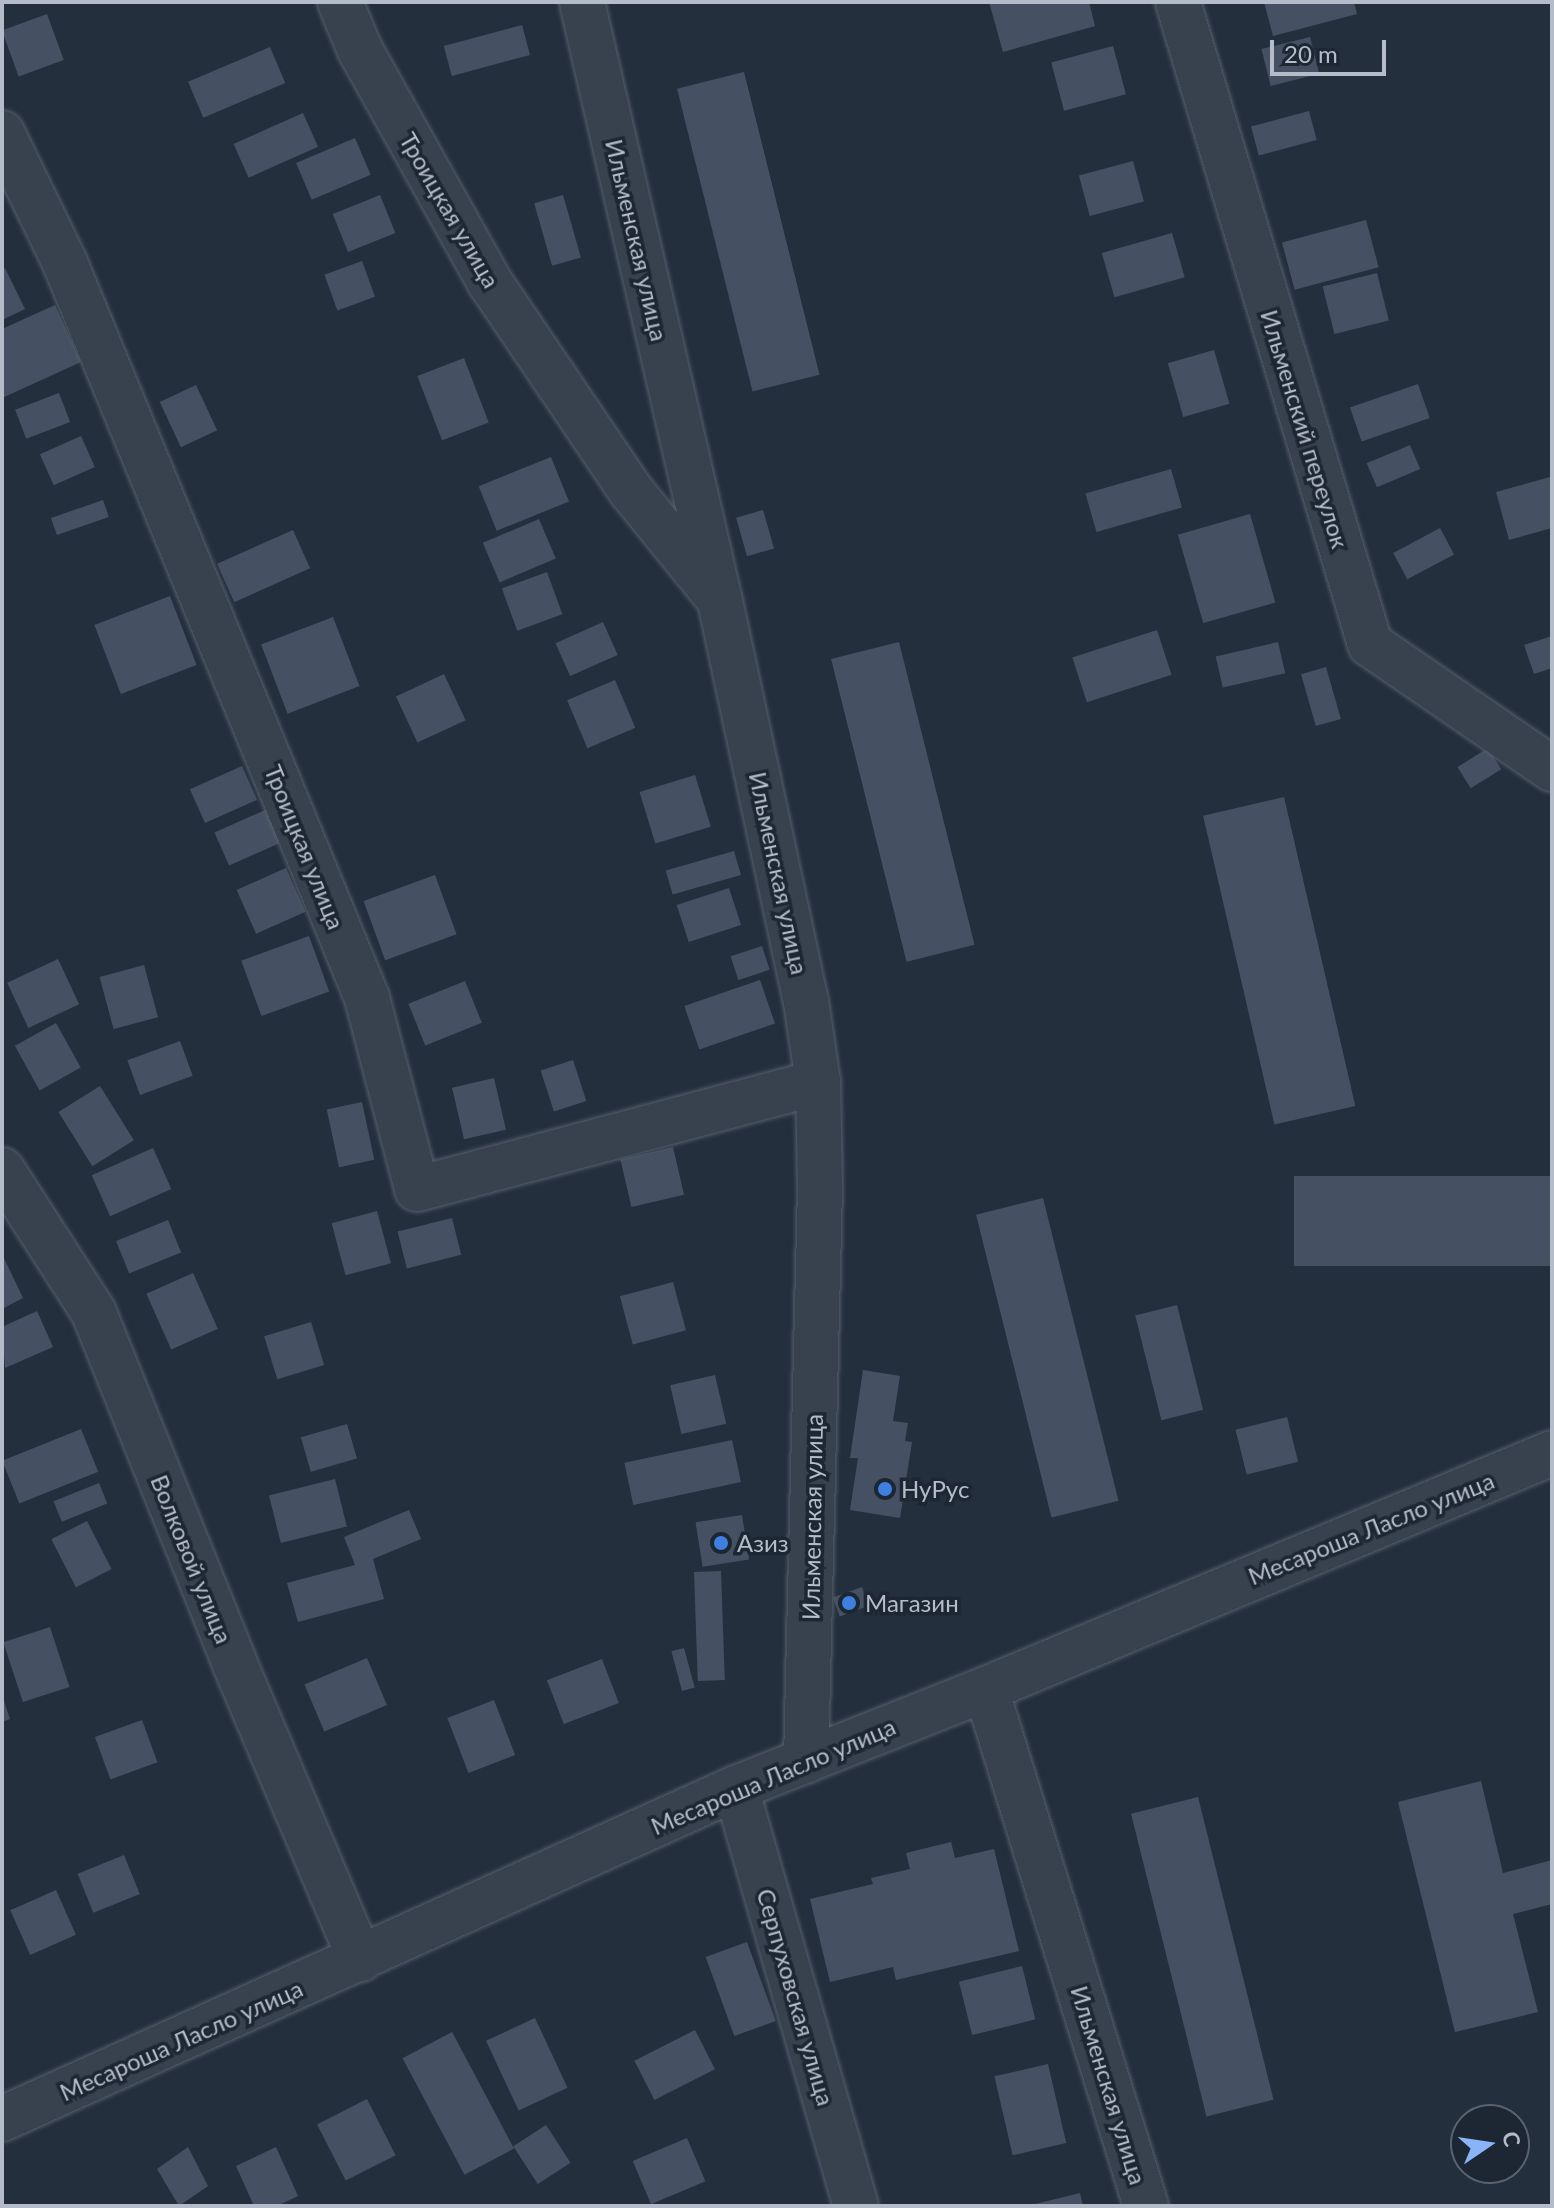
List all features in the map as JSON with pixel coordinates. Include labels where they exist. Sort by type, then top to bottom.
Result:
[{"type":"street","name":"Троицкая улица","points":[[340,2],[360,50],[491,284],[632,492],[720,601]]},
{"type":"street","name":"Ильменская улица","points":[[582,2],[720,601],[806,1001],[818,1082],[820,1188],[806,1761]]},
{"type":"street","name":"Ильменский переулок","points":[[1178,2],[1370,644],[1552,769]]},
{"type":"street","name":"Троицкая улица","points":[[2,133],[71,277],[367,998],[417,1189],[818,1082]]},
{"type":"street","name":"Волковой улица","points":[[2,1170],[94,1313],[234,1662],[360,1959]]},
{"type":"street","name":"Месароша Ласло улица","points":[[2,2119],[736,1788],[986,1689],[1552,1453]]},
{"type":"street","name":"Ильменская улица","points":[[986,1689],[1146,2206]]},
{"type":"street","name":"Серпуховская улица","points":[[736,1788],[856,2206]]},
{"type":"building","points":[[989,2],[1089,2],[1095,26],[1003,52]]},
{"type":"building","points":[[1264,2],[1354,2],[1357,14],[1273,36]]},
{"type":"building","points":[[47,14],[64,60],[19,76],[2,30]]},
{"type":"building","points":[[522,25],[530,55],[452,76],[444,46]]},
{"type":"building","points":[[1310,37],[1319,74],[1271,86],[1261,49]]},
{"type":"building","points":[[1113,46],[1126,94],[1064,111],[1051,63]]},
{"type":"building","points":[[270,47],[285,83],[203,118],[188,82]]},
{"type":"building","points":[[744,72],[819,375],[753,391],[677,89]]},
{"type":"building","points":[[1309,111],[1317,140],[1259,156],[1251,127]]},
{"type":"building","points":[[303,113],[318,147],[249,178],[234,144]]},
{"type":"building","points":[[355,138],[371,175],[312,200],[296,163]]},
{"type":"building","points":[[1133,161],[1144,202],[1090,216],[1079,175]]},
{"type":"building","points":[[380,195],[395,233],[348,252],[333,214]]},
{"type":"building","points":[[563,195],[581,257],[552,266],[534,203]]},
{"type":"building","points":[[1366,220],[1379,267],[1295,290],[1282,243]]},
{"type":"building","points":[[1172,233],[1185,277],[1115,297],[1102,253]]},
{"type":"building","points":[[362,261],[375,297],[337,310],[324,275]]},
{"type":"building","points":[[5,268],[25,309],[2,320],[2,270]]},
{"type":"building","points":[[1377,273],[1389,321],[1335,334],[1323,287]]},
{"type":"building","points":[[55,305],[81,362],[2,398],[2,329]]},
{"type":"building","points":[[1214,350],[1229,404],[1183,417],[1168,363]]},
{"type":"building","points":[[464,358],[489,422],[442,440],[417,376]]},
{"type":"building","points":[[1418,384],[1430,418],[1362,441],[1350,407]]},
{"type":"building","points":[[196,385],[217,430],[181,447],[160,402]]},
{"type":"building","points":[[59,393],[70,422],[26,439],[15,410]]},
{"type":"building","points":[[81,436],[95,467],[54,485],[40,454]]},
{"type":"building","points":[[1410,445],[1420,469],[1377,487],[1367,463]]},
{"type":"building","points":[[551,457],[569,502],[497,531],[479,486]]},
{"type":"building","points":[[1171,469],[1182,507],[1096,532],[1085,494]]},
{"type":"building","points":[[1550,477],[1552,528],[1509,540],[1496,492]]},
{"type":"building","points":[[103,500],[109,517],[57,535],[51,518]]},
{"type":"building","points":[[763,510],[774,548],[747,556],[736,518]]},
{"type":"building","points":[[1250,514],[1275,602],[1203,623],[1178,535]]},
{"type":"building","points":[[539,519],[556,559],[500,582],[483,543]]},
{"type":"building","points":[[1440,528],[1454,554],[1407,579],[1393,553]]},
{"type":"building","points":[[293,530],[310,568],[234,602],[217,564]]},
{"type":"building","points":[[547,572],[562,614],[517,631],[502,588]]},
{"type":"building","points":[[170,596],[197,665],[121,694],[94,625]]},
{"type":"building","points":[[333,617],[360,686],[288,714],[261,645]]},
{"type":"building","points":[[603,622],[618,655],[570,676],[555,643]]},
{"type":"building","points":[[1157,630],[1172,675],[1087,702],[1072,658]]},
{"type":"building","points":[[1552,636],[1552,668],[1534,674],[1524,645]]},
{"type":"building","points":[[899,642],[974,945],[907,962],[831,659]]},
{"type":"building","points":[[1278,642],[1285,673],[1223,688],[1216,656]]},
{"type":"building","points":[[1326,667],[1341,719],[1316,726],[1301,674]]},
{"type":"building","points":[[444,674],[466,720],[418,743],[396,696]]},
{"type":"building","points":[[615,680],[635,728],[587,748],[567,700]]},
{"type":"building","points":[[1488,748],[1501,769],[1471,788],[1457,767]]},
{"type":"building","points":[[242,766],[257,800],[205,823],[190,789]]},
{"type":"building","points":[[695,775],[711,827],[655,844],[640,792]]},
{"type":"building","points":[[1284,797],[1355,1106],[1274,1125],[1203,816]]},
{"type":"building","points":[[272,807],[287,840],[229,866],[214,833]]},
{"type":"building","points":[[734,851],[741,875],[673,895],[666,871]]},
{"type":"building","points":[[286,868],[306,912],[256,934],[237,890]]},
{"type":"building","points":[[435,875],[457,934],[385,960],[364,901]]},
{"type":"building","points":[[729,888],[741,925],[689,942],[677,905]]},
{"type":"building","points":[[309,936],[329,991],[262,1016],[241,961]]},
{"type":"building","points":[[762,946],[770,970],[738,980],[731,956]]},
{"type":"building","points":[[58,959],[79,1004],[28,1028],[7,983]]},
{"type":"building","points":[[144,965],[158,1017],[114,1029],[100,977]]},
{"type":"building","points":[[760,980],[775,1023],[699,1050],[684,1006]]},
{"type":"building","points":[[465,981],[482,1023],[425,1046],[408,1004]]},
{"type":"building","points":[[56,1023],[81,1068],[40,1090],[15,1046]]},
{"type":"building","points":[[180,1041],[193,1076],[140,1095],[127,1060]]},
{"type":"building","points":[[573,1060],[586,1101],[554,1111],[541,1071]]},
{"type":"building","points":[[494,1078],[506,1130],[464,1139],[452,1088]]},
{"type":"building","points":[[100,1086],[134,1140],[92,1166],[58,1112]]},
{"type":"building","points":[[362,1102],[374,1160],[339,1167],[327,1109]]},
{"type":"building","points":[[673,1147],[684,1195],[631,1207],[620,1159]]},
{"type":"building","points":[[153,1148],[171,1189],[110,1216],[92,1175]]},
{"type":"building","points":[[1294,1176],[1552,1176],[1552,1266],[1294,1266]]},
{"type":"building","points":[[1043,1198],[1118,1501],[1052,1517],[976,1215]]},
{"type":"building","points":[[377,1211],[391,1263],[346,1275],[332,1223]]},
{"type":"building","points":[[452,1218],[461,1255],[407,1268],[398,1232]]},
{"type":"building","points":[[168,1220],[181,1252],[129,1273],[116,1241]]},
{"type":"building","points":[[2,1254],[23,1298],[2,1309]]},
{"type":"building","points":[[193,1273],[218,1329],[171,1349],[146,1294]]},
{"type":"building","points":[[673,1282],[686,1330],[633,1345],[620,1296]]},
{"type":"building","points":[[1177,1305],[1203,1410],[1161,1420],[1135,1315]]},
{"type":"building","points":[[37,1311],[53,1347],[5,1368],[2,1327]]},
{"type":"building","points":[[311,1322],[324,1365],[277,1379],[264,1336]]},
{"type":"building","points":[[863,1370],[900,1376],[893,1421],[908,1423],[905,1441],[912,1442],[900,1518],[850,1510],[858,1458],[850,1458]]},
{"type":"building","points":[[715,1375],[726,1424],[681,1434],[670,1385]]},
{"type":"building","points":[[1287,1417],[1298,1462],[1247,1474],[1236,1430]]},
{"type":"building","points":[[347,1424],[357,1459],[311,1472],[301,1437]]},
{"type":"building","points":[[81,1429],[98,1472],[19,1503],[2,1461]]},
{"type":"building","points":[[732,1440],[741,1482],[633,1505],[624,1463]]},
{"type":"building","points":[[335,1479],[347,1527],[281,1543],[269,1495]]},
{"type":"building","points":[[99,1483],[107,1503],[62,1522],[54,1501]]},
{"type":"building","points":[[409,1510],[421,1539],[373,1559],[384,1599],[298,1622],[287,1583],[355,1565],[344,1537]]},
{"type":"building","points":[[742,1515],[749,1559],[703,1567],[696,1522]]},
{"type":"building","points":[[87,1521],[112,1569],[76,1587],[51,1539]]},
{"type":"building","points":[[721,1571],[725,1680],[698,1681],[694,1572]]},
{"type":"building","points":[[862,1587],[869,1606],[840,1616],[833,1598]]},
{"type":"building","points":[[50,1627],[69,1687],[23,1702],[3,1642]]},
{"type":"building","points":[[684,1648],[695,1688],[682,1691],[671,1651]]},
{"type":"building","points":[[367,1658],[387,1705],[324,1732],[304,1685]]},
{"type":"building","points":[[602,1659],[619,1703],[564,1724],[547,1680]]},
{"type":"building","points":[[2,1695],[10,1719],[2,1722]]},
{"type":"building","points":[[494,1700],[515,1755],[468,1773],[447,1718]]},
{"type":"building","points":[[142,1720],[157,1762],[110,1779],[95,1737]]},
{"type":"building","points":[[1481,1781],[1503,1873],[1552,1860],[1552,1904],[1513,1914],[1538,2012],[1455,2032],[1398,1802]]},
{"type":"building","points":[[1198,1797],[1273,2100],[1207,2116],[1131,1814]]},
{"type":"building","points":[[951,1842],[955,1858],[994,1849],[1019,1951],[896,1980],[893,1967],[830,1982],[810,1899],[873,1884],[871,1878],[910,1869],[906,1853]]},
{"type":"building","points":[[124,1855],[140,1894],[93,1913],[78,1874]]},
{"type":"building","points":[[56,1890],[76,1935],[30,1955],[10,1910]]},
{"type":"building","points":[[747,1942],[776,2021],[734,2036],[706,1957]]},
{"type":"building","points":[[1022,1966],[1035,2019],[972,2035],[959,1982]]},
{"type":"building","points":[[535,2018],[568,2088],[519,2111],[486,2041]]},
{"type":"building","points":[[695,2030],[715,2069],[654,2100],[634,2061]]},
{"type":"building","points":[[452,2032],[514,2149],[465,2175],[403,2058]]},
{"type":"building","points":[[1048,2064],[1066,2143],[1013,2155],[994,2076]]},
{"type":"building","points":[[367,2099],[396,2155],[346,2181],[317,2124]]},
{"type":"building","points":[[546,2125],[571,2163],[538,2184],[513,2146]]},
{"type":"building","points":[[687,2138],[705,2181],[651,2204],[633,2161]]},
{"type":"building","points":[[188,2147],[208,2186],[179,2206],[157,2169]]},
{"type":"building","points":[[276,2147],[298,2196],[277,2206],[254,2206],[236,2166]]},
{"type":"building","points":[[1080,2193],[1083,2206],[1031,2206],[1031,2205]]},
{"type":"place","name":"НуРус","points":[[885,1489]]},
{"type":"place","name":"Азиз","points":[[721,1543]]},
{"type":"place","name":"Магазин","points":[[849,1603]]}]
